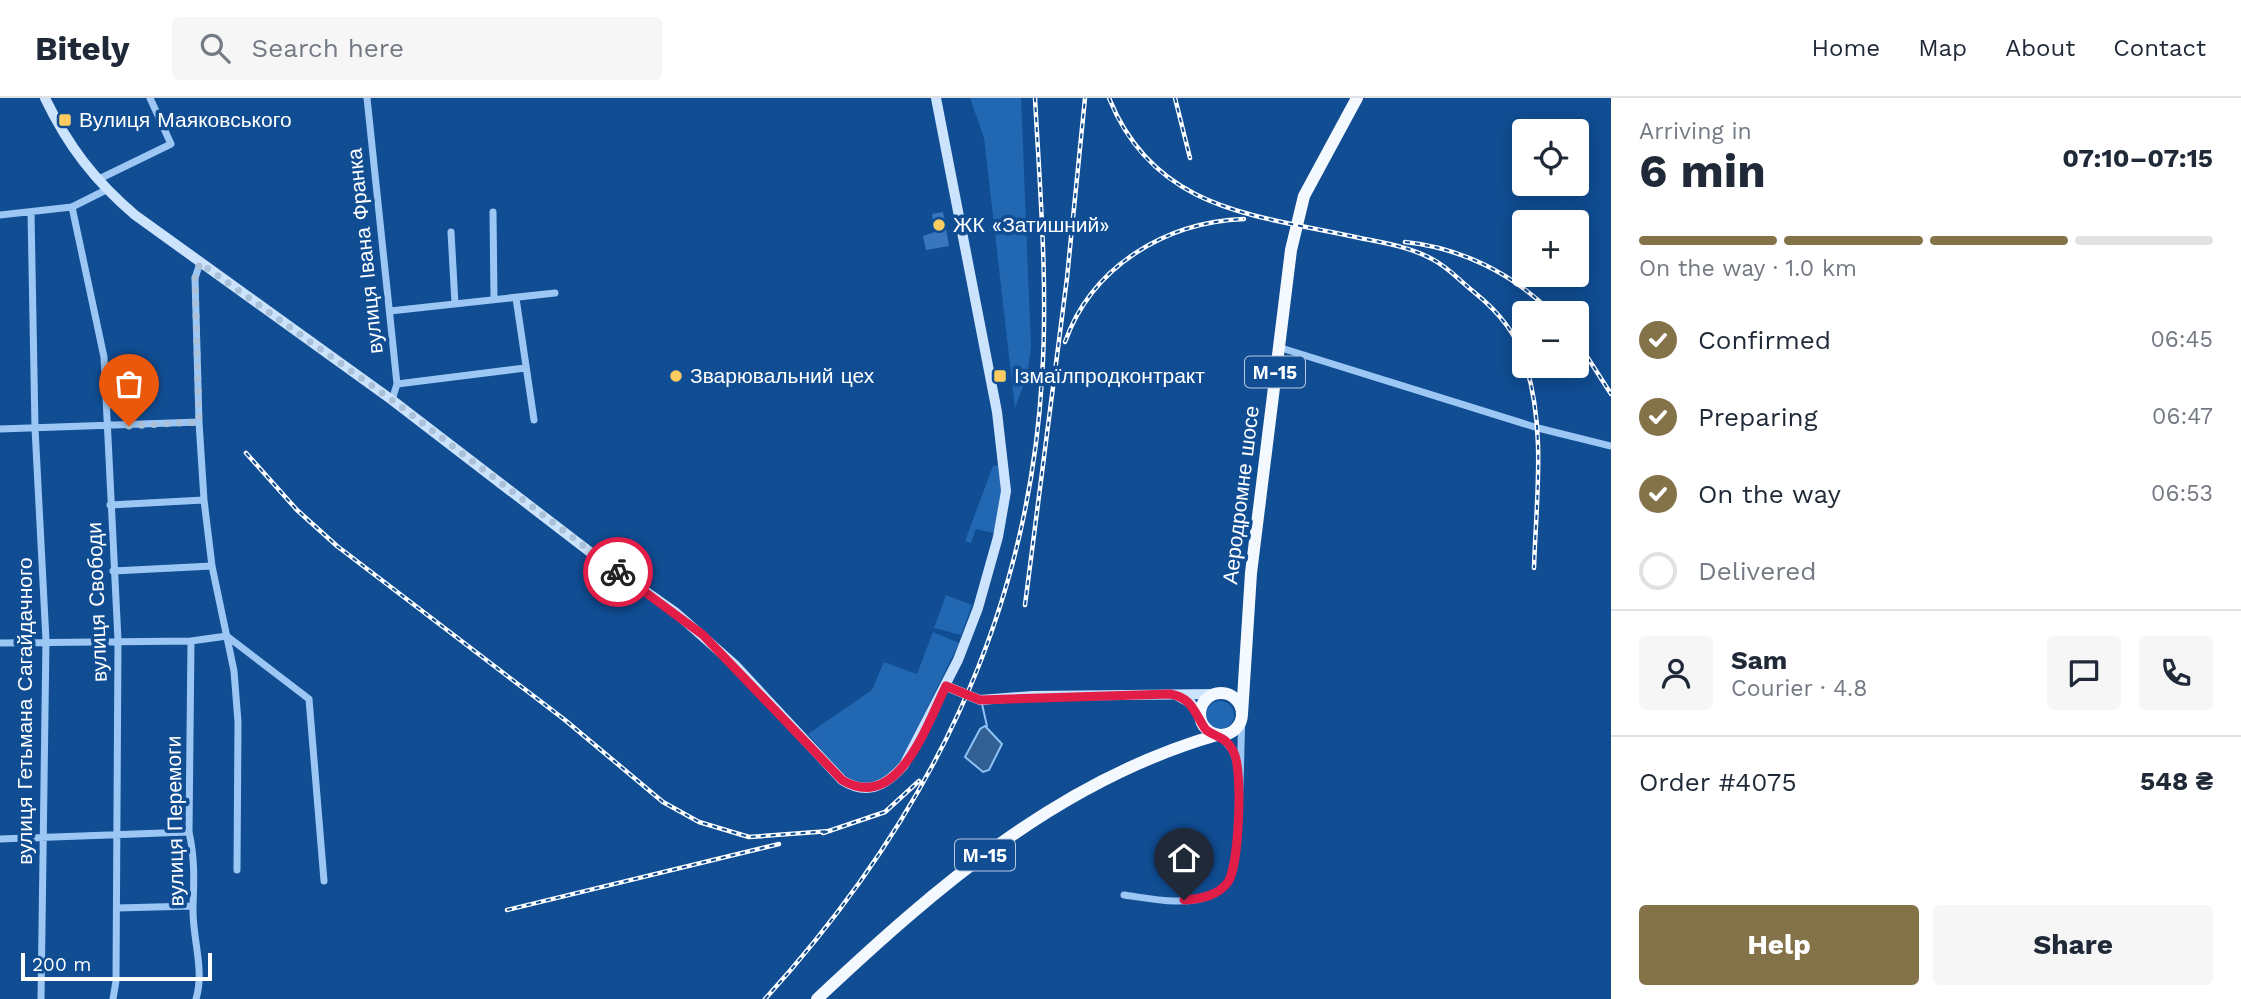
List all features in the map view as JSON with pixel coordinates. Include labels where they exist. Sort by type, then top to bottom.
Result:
[{"type":"highway","name":"Аеродромне шосе","points":[[1242,716],[1251,573],[1291,250],[1301,204],[1357,98]]},
{"type":"highway","name":"Аеродромне шосе","points":[[1219,694],[1237,681],[1244,661]]},
{"type":"highway","points":[[1219,694],[1236,699],[1242,716]]},
{"type":"highway","name":"М-15","points":[[1177,748],[1191,739],[1203,704],[1219,694]]},
{"type":"highway","name":"М-15","points":[[817,999],[900,921],[1002,842],[1061,803],[1127,769],[1177,748],[1233,732],[1242,716]]},
{"type":"highway","points":[[1200,718],[1206,730],[1219,735]]},
{"type":"main road","points":[[45,98],[73,150],[106,190],[200,263],[392,400],[703,635],[818,756],[852,786],[870,789],[894,777],[916,746],[946,686],[978,608],[998,537],[1006,475],[986,349],[936,98]]},
{"type":"main road","points":[[946,686],[980,700],[1219,694]]},
{"type":"main road","points":[[1170,694],[1185,699],[1200,718]]},
{"type":"street","points":[[96,181],[171,144],[150,98]]},
{"type":"street","name":"вулиця Івана Франка","points":[[367,98],[397,384],[392,400]]},
{"type":"street","points":[[0,215],[72,207],[106,190]]},
{"type":"street","name":"вулиця Свободи","points":[[72,207],[103,344],[105,427],[118,640],[117,908],[113,999]]},
{"type":"street","name":"вулиця Гетьмана Сагайдачного","points":[[32,212],[34,428],[46,640],[41,999]]},
{"type":"street","points":[[492,212],[494,298]]},
{"type":"street","points":[[451,232],[455,304]]},
{"type":"street","points":[[200,263],[195,278],[199,422],[212,566],[228,636],[238,722],[237,870]]},
{"type":"street","points":[[390,311],[555,293]]},
{"type":"street","points":[[516,298],[534,419]]},
{"type":"street","points":[[1279,347],[1538,428],[1611,446]]},
{"type":"street","points":[[397,384],[525,369]]},
{"type":"street","points":[[0,429],[199,422]]},
{"type":"street","points":[[110,505],[204,500]]},
{"type":"street","points":[[113,570],[212,566]]},
{"type":"street","points":[[0,643],[46,640],[191,641],[228,636],[309,699],[324,881]]},
{"type":"street","name":"вулиця Перемоги","points":[[191,641],[189,832],[195,860],[193,906],[199,985],[196,999]]},
{"type":"street","name":"Аеродромне шосе","points":[[1124,895],[1148,900],[1198,900],[1213,894],[1229,881],[1234,858],[1242,716]]},
{"type":"street","name":"Аеродромне шосе","points":[[1219,735],[1233,752],[1239,771]]},
{"type":"street","points":[[0,839],[117,837],[189,832]]},
{"type":"street","points":[[117,908],[193,906]]},
{"type":"shaded area","points":[[970,98],[1021,98],[1031,347],[1027,376],[1015,408],[984,138]]},
{"type":"shaded area","points":[[998,465],[1001,492],[994,533],[976,529],[971,543],[965,541],[993,466]]},
{"type":"shaded area","points":[[946,595],[972,605],[961,635],[934,628]]},
{"type":"shaded area","points":[[933,632],[959,643],[903,757],[889,773],[876,782],[863,783],[852,779],[830,760],[808,734],[872,690],[884,662],[917,674]]},
{"type":"shaded area","points":[[1220,701],[1230,705],[1234,715],[1230,725],[1220,729],[1210,725],[1206,715],[1210,705]]},
{"type":"shaded area","points":[[985,726],[1002,744],[989,770],[983,772],[965,757],[980,729]]},
{"type":"building","name":"ЖК «Затишний»","points":[[943,212],[949,246],[926,250],[923,236],[935,232],[932,214]]},
{"type":"waterway","points":[[982,704],[987,726]]},
{"type":"railway","points":[[765,999],[823,931],[874,861],[920,789],[959,713],[991,634],[1015,552],[1033,467],[1042,378],[1043,238],[1035,98]]},
{"type":"railway","points":[[1025,605],[1067,278],[1085,98]]},
{"type":"railway","points":[[1109,98],[1129,136],[1153,165],[1181,186],[1213,202],[1247,214],[1415,251],[1449,270],[1497,314],[1512,333]]},
{"type":"railway","points":[[1175,98],[1190,158]]},
{"type":"railway","points":[[1065,342],[1077,315],[1093,291],[1113,270],[1135,253],[1160,239],[1187,229],[1244,219]]},
{"type":"railway","points":[[1405,242],[1426,245],[1466,257],[1503,275],[1538,301]]},
{"type":"railway","points":[[1589,360],[1611,394]]},
{"type":"railway","points":[[1529,378],[1538,440],[1534,568]]},
{"type":"railway","points":[[246,453],[297,510],[337,546],[565,720],[663,802],[699,822],[749,837],[830,831]]},
{"type":"railway","points":[[823,833],[885,812],[919,781]]},
{"type":"railway","points":[[507,910],[779,844]]},
{"type":"way so far","points":[[129,426],[199,422],[195,278],[200,263],[336,363],[392,400],[618,572]]},
{"type":"place","name":"Вулиця Маяковського","points":[[65,120]]},
{"type":"place","name":"ЖК «Затишний»","points":[[939,225]]},
{"type":"place","name":"Зварювальний цех","points":[[676,376]]},
{"type":"place","name":"Ізмаїлпродконтракт","points":[[1000,376]]},
{"type":"route","points":[[618,572],[703,635],[735,665],[842,780],[861,789],[880,786],[894,777],[904,765],[946,686],[980,700],[1033,696],[1170,694],[1185,699],[1196,709],[1206,730],[1221,736],[1228,743],[1239,771],[1233,870],[1229,881],[1213,894],[1198,900],[1184,900]]}]
